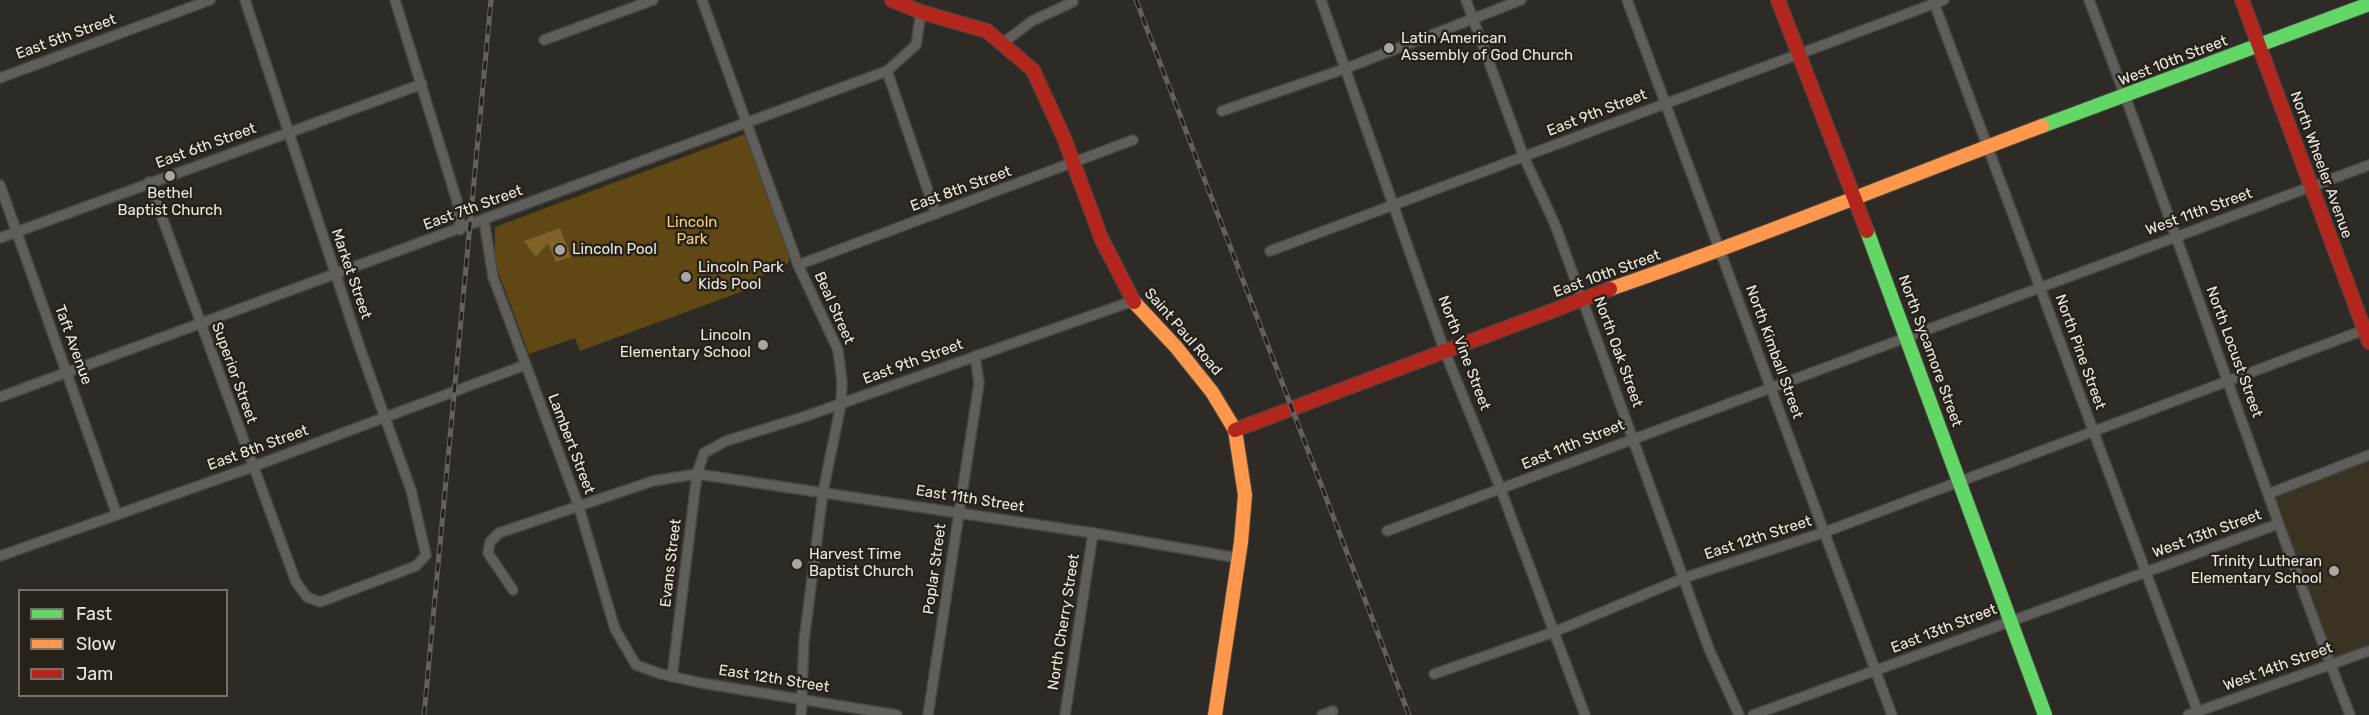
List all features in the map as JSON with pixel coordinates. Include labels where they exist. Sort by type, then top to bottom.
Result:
[{"type":"main road","name":"Saint Paul Road","points":[[892,0],[921,12],[987,31],[1033,70],[1102,240],[1133,301],[1212,392],[1235,430],[1245,495],[1215,715]]},
{"type":"main road","name":"North Sycamore Street","points":[[1778,0],[1908,336],[2045,715]]},
{"type":"main road","name":"North Wheeler Avenue","points":[[2242,0],[2368,333]]},
{"type":"main road","name":"West 10th Street","points":[[1989,148],[2369,4]]},
{"type":"main road","name":"East 10th Street","points":[[1235,430],[1583,299],[1720,251],[1854,197],[1989,148]]},
{"type":"street","name":"East 5th Street","points":[[0,78],[210,0]]},
{"type":"street","name":"Market Street","points":[[245,0],[335,274],[387,416],[411,490],[426,555],[416,566],[320,602],[314,600]]},
{"type":"street","points":[[396,0],[457,201],[460,230]]},
{"type":"street","points":[[544,40],[653,0]]},
{"type":"street","name":"Beal Street","points":[[702,0],[798,265],[837,350],[842,382],[841,404],[823,492],[804,641],[801,715]]},
{"type":"street","name":"North Vine Street","points":[[1321,0],[1347,68],[1445,352],[1501,490],[1585,715]]},
{"type":"street","name":"North Oak Street","points":[[1466,0],[1524,157],[1556,227],[1583,299],[1709,649],[1739,715]]},
{"type":"street","points":[[1222,111],[1347,68],[1521,0]]},
{"type":"street","name":"North Kimball Street","points":[[1627,0],[1892,715]]},
{"type":"street","name":"North Locust Street","points":[[2088,0],[2228,380],[2278,524],[2350,715]]},
{"type":"street","name":"East 9th Street","points":[[1270,251],[1937,1]]},
{"type":"street","name":"North Pine Street","points":[[1937,1],[2195,714]]},
{"type":"street","points":[[1003,43],[1032,21],[1073,2]]},
{"type":"street","name":"East 7th Street","points":[[0,398],[887,71],[916,45],[921,12]]},
{"type":"street","points":[[887,71],[936,214]]},
{"type":"street","name":"East 6th Street","points":[[0,238],[422,84]]},
{"type":"street","name":"East 8th Street","points":[[798,265],[1133,140]]},
{"type":"street","name":"West 11th Street","points":[[2040,287],[2369,165]]},
{"type":"street","name":"Superior Street","points":[[149,182],[296,582],[307,597],[314,600]]},
{"type":"street","name":"Taft Avenue","points":[[0,185],[117,515]]},
{"type":"street","name":"Lambert Street","points":[[484,220],[493,277],[578,504],[615,629],[636,665],[647,669]]},
{"type":"street","name":"East 11th Street","points":[[1387,531],[2040,287]]},
{"type":"street","name":"East 9th Street","points":[[704,453],[726,441],[841,404],[1133,301]]},
{"type":"street","name":"East 12th Street","points":[[1434,674],[1554,632],[1684,578],[1825,532],[2228,380],[2368,333]]},
{"type":"street","name":"Poplar Street","points":[[928,715],[979,383],[975,356]]},
{"type":"street","name":"East 8th Street","points":[[0,556],[252,467],[525,365]]},
{"type":"street","name":"Evans Street","points":[[672,677],[697,474],[704,453]]},
{"type":"street","name":"West 13th Street","points":[[2268,494],[2369,455]]},
{"type":"street","points":[[513,590],[488,553],[490,542],[499,533],[578,504],[653,481],[697,474]]},
{"type":"street","name":"East 11th Street","points":[[697,474],[1093,533],[1238,558]]},
{"type":"street","name":"West 13th Street","points":[[2145,572],[2278,524]]},
{"type":"street","name":"North Cherry Street","points":[[1065,715],[1093,533]]},
{"type":"street","name":"East 13th Street","points":[[1754,715],[2145,572]]},
{"type":"street","name":"West 14th Street","points":[[2195,714],[2369,651]]},
{"type":"street","name":"East 12th Street","points":[[647,669],[672,677],[897,715]]},
{"type":"street","points":[[1322,715],[1333,711]]},
{"type":"shaded area","name":"Lincoln Pool","points":[[560,228],[571,257],[556,262],[548,243],[536,257],[524,241]]},
{"type":"shaded area","name":"Trinity Lutheran Elementary School","points":[[2369,461],[2369,645],[2331,659],[2271,498]]},
{"type":"green space","name":"Lincoln Park","points":[[743,135],[746,136],[790,255],[788,264],[765,273],[754,287],[580,351],[575,338],[529,354],[495,263],[495,227]]},
{"type":"railway","points":[[424,715],[491,0]]},
{"type":"railway","points":[[1136,0],[1409,715]]},
{"type":"traffic: fast","points":[[2042,126],[2369,4]]},
{"type":"traffic: fast","points":[[1867,231],[2045,715]]},
{"type":"traffic: slow","points":[[1610,289],[1773,230],[2042,126]]},
{"type":"traffic: slow","points":[[1134,302],[1176,347],[1212,392],[1235,430],[1245,495],[1241,542],[1215,715]]},
{"type":"traffic: jam","points":[[892,0],[921,12],[987,31],[1033,70],[1064,138],[1102,240],[1134,302]]},
{"type":"traffic: jam","points":[[1778,0],[1867,231]]},
{"type":"traffic: jam","points":[[2242,0],[2369,342]]},
{"type":"traffic: jam","points":[[1235,430],[1610,289]]},
{"type":"place","name":"Latin American Assembly of God Church","points":[[1389,48]]},
{"type":"place","name":"Bethel Baptist Church","points":[[170,176]]},
{"type":"place","name":"Lincoln Pool","points":[[560,250]]},
{"type":"place","name":"Lincoln Park Kids Pool","points":[[686,277]]},
{"type":"place","name":"Lincoln Elementary School","points":[[763,345]]},
{"type":"place","name":"Harvest Time Baptist Church","points":[[797,564]]},
{"type":"place","name":"Trinity Lutheran Elementary School","points":[[2334,571]]}]
